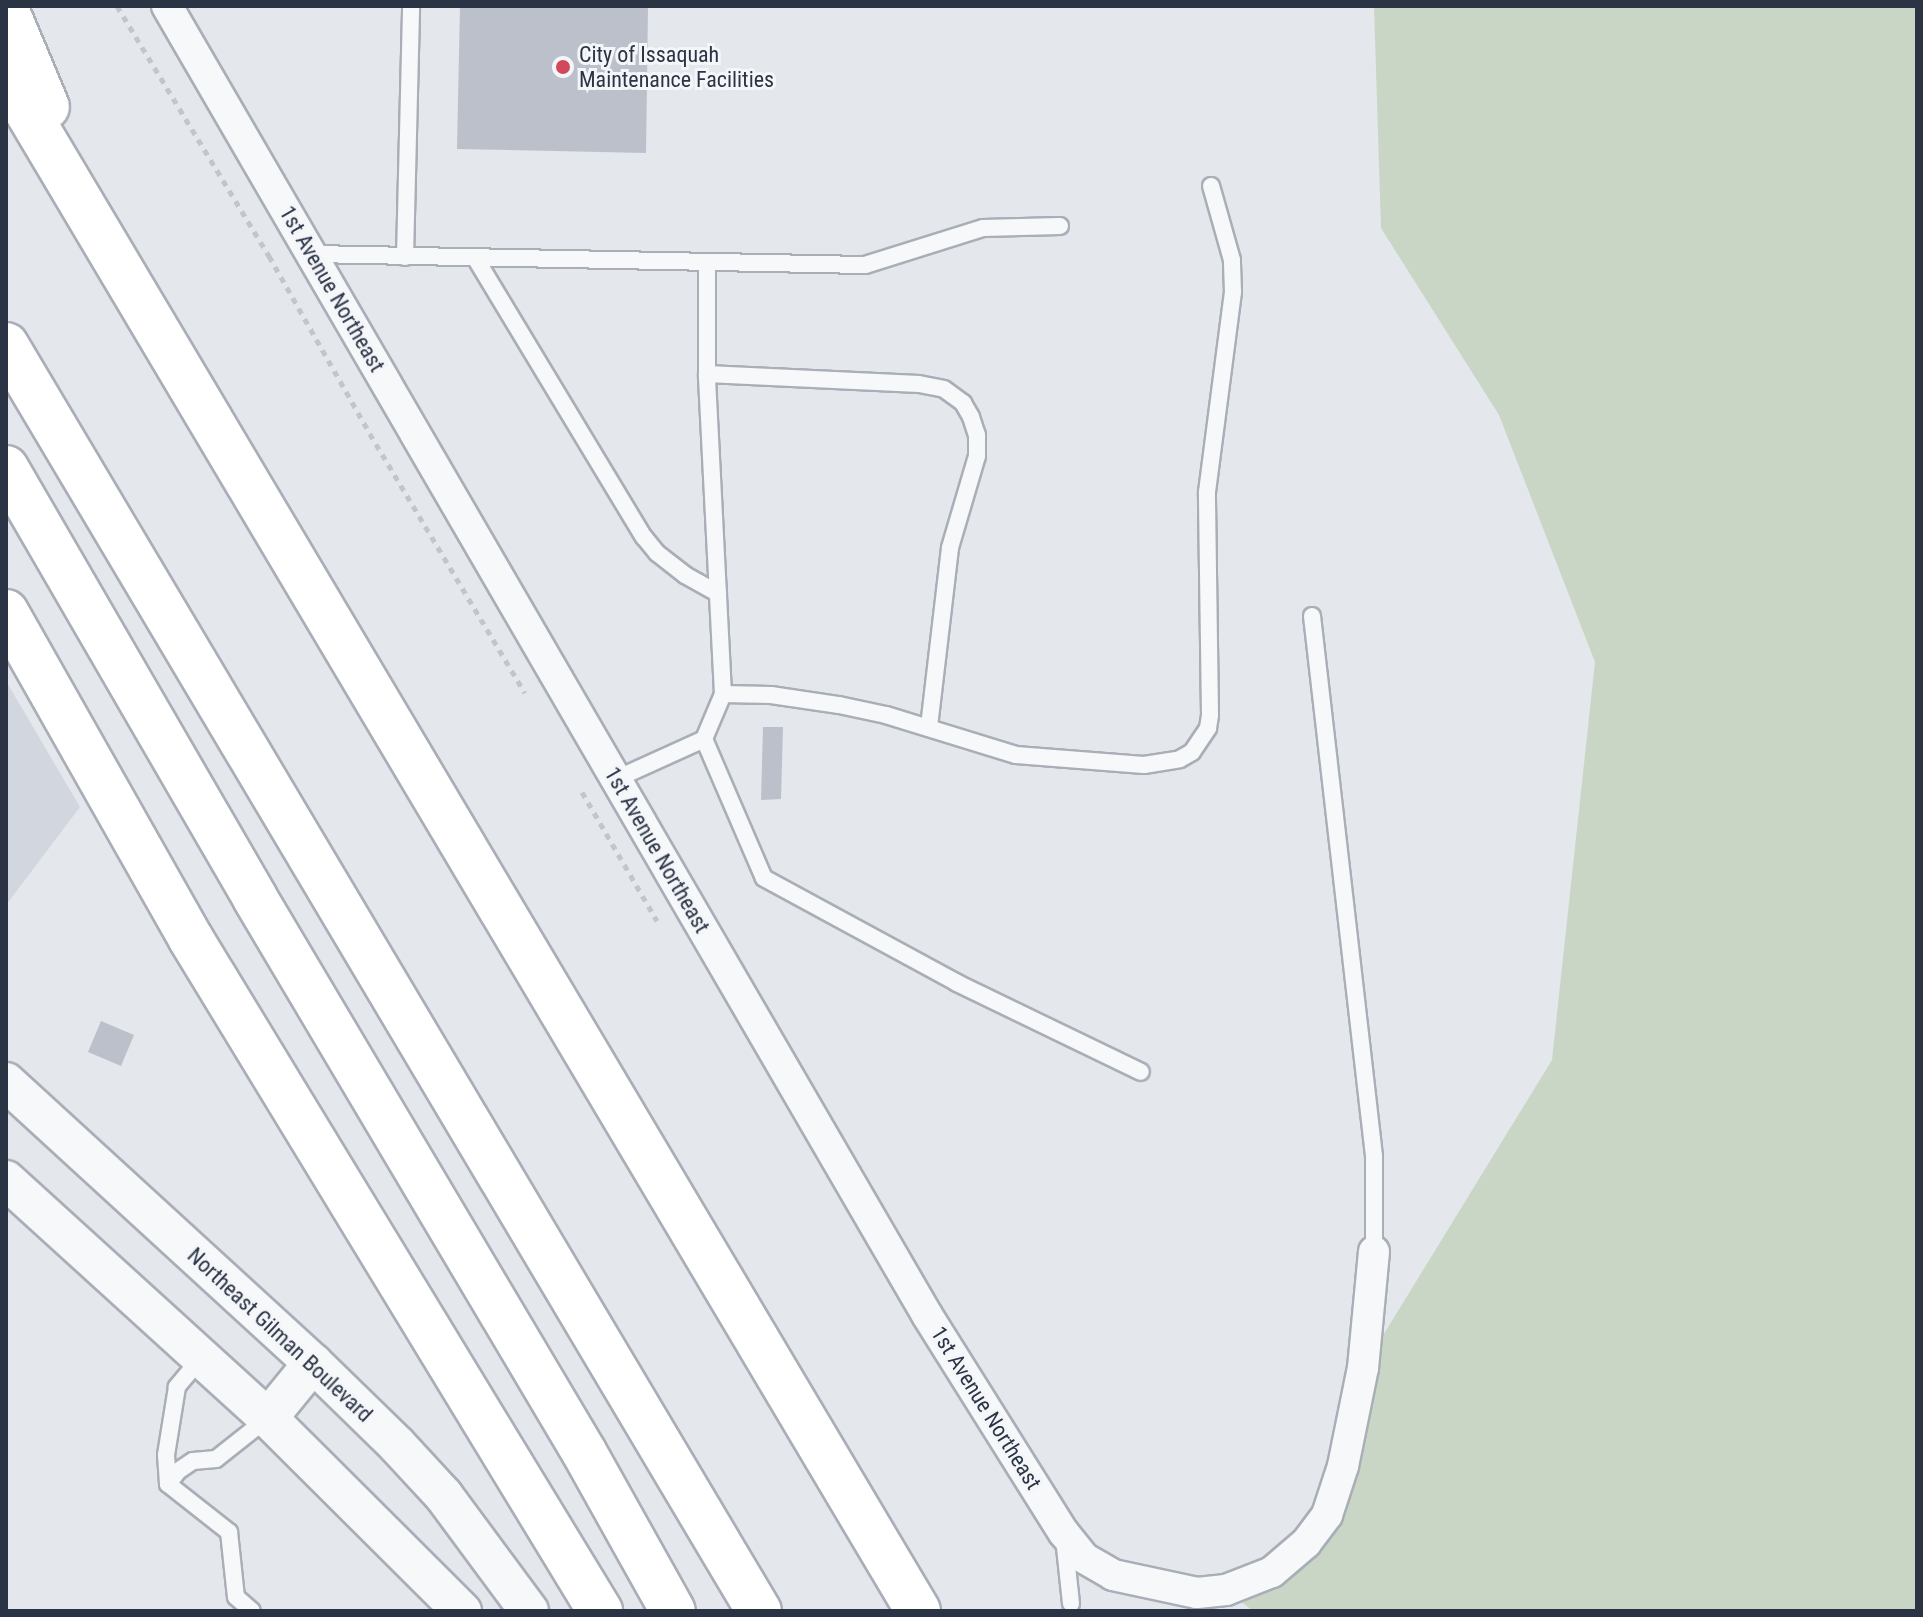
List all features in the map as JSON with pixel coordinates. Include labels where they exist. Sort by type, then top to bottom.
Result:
[{"type":"highway","points":[[6,9],[102,238]]},
{"type":"highway","points":[[6,76],[918,1611]]},
{"type":"highway","points":[[6,345],[759,1611]]},
{"type":"highway","points":[[6,468],[255,898],[545,1385],[673,1611]]},
{"type":"highway","points":[[6,612],[191,939],[600,1611]]},
{"type":"street","name":"1st Avenue Northeast","points":[[167,6],[927,1315],[1064,1533],[1084,1558],[1113,1575],[1197,1593],[1226,1590],[1272,1572],[1306,1543],[1327,1515],[1343,1466],[1363,1368],[1374,1252]]},
{"type":"street","name":"Northeast Gilman Boulevard","points":[[6,1082],[313,1363],[444,1496],[529,1611]]},
{"type":"street","points":[[6,1180],[268,1418],[462,1611]]},
{"type":"street","points":[[268,1418],[313,1363]]},
{"type":"lane","points":[[405,257],[411,6]]},
{"type":"lane","points":[[723,694],[809,699],[886,715],[1016,755],[1144,765],[1180,759],[1202,741],[1210,715],[1207,492],[1233,292],[1232,260],[1211,186]]},
{"type":"lane","points":[[312,254],[865,265],[983,228],[1060,226]]},
{"type":"lane","points":[[476,259],[644,537],[657,553],[685,575],[718,593]]},
{"type":"lane","points":[[616,779],[704,739],[723,694],[707,374],[707,264]]},
{"type":"lane","points":[[707,374],[919,384],[944,389],[967,410],[977,435],[977,456],[950,548],[929,728]]},
{"type":"lane","points":[[1312,616],[1374,1156],[1374,1252]]},
{"type":"lane","points":[[704,739],[764,878],[957,983],[1141,1072]]},
{"type":"lane","points":[[201,1358],[177,1387],[166,1455],[168,1484],[229,1532],[236,1597],[252,1611]]},
{"type":"lane","points":[[168,1484],[193,1461],[216,1459],[268,1418]]},
{"type":"lane","points":[[1064,1533],[1071,1604]]},
{"type":"shaded area","points":[[6,681],[80,807],[6,905]]},
{"type":"green space","points":[[1374,6],[1917,6],[1917,1611],[1253,1611],[1226,1590],[1306,1543],[1363,1368],[1552,1060],[1595,662],[1499,415],[1381,228]]},
{"type":"building","points":[[460,6],[648,6],[646,153],[457,149]]},
{"type":"building","points":[[763,727],[783,727],[781,799],[761,800]]},
{"type":"building","points":[[101,1021],[134,1035],[121,1066],[88,1052]]},
{"type":"place","name":"City of Issaquah Maintenance Facilities","points":[[563,67]]}]
